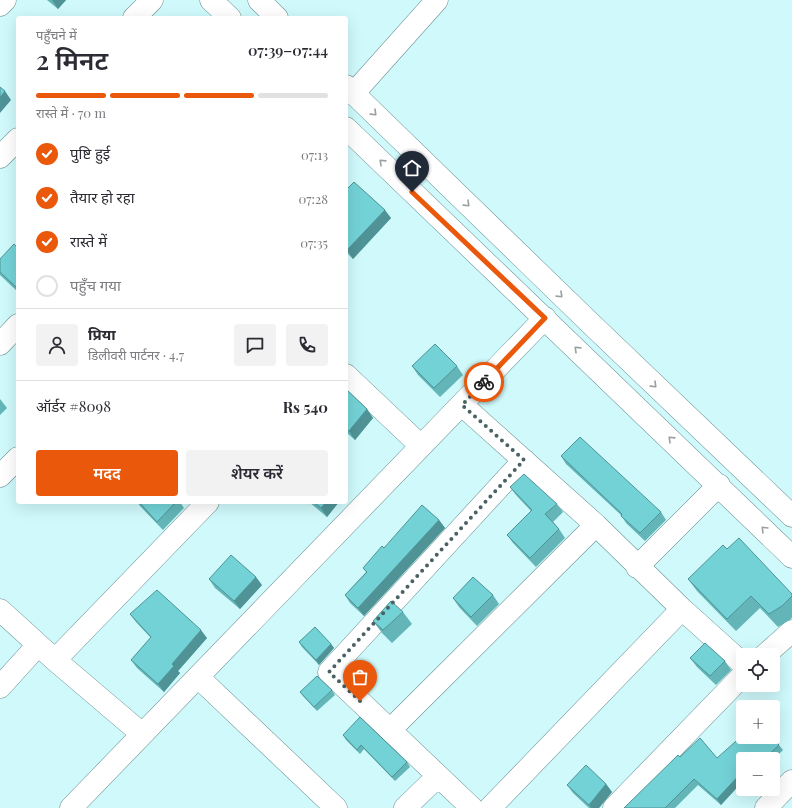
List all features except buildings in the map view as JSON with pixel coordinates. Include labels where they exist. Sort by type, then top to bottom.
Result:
[{"type":"street","points":[[0,5],[5,0]]},
{"type":"street","points":[[136,16],[152,0]]},
{"type":"street","points":[[211,0],[228,16]]},
{"type":"street","points":[[259,0],[275,16]]},
{"type":"street","points":[[437,0],[350,90],[588,322],[792,516]]},
{"type":"street","points":[[348,130],[719,485],[792,557]]},
{"type":"street","points":[[0,157],[16,141]]},
{"type":"street","points":[[71,808],[545,318]]},
{"type":"street","points":[[0,344],[16,327]]},
{"type":"street","points":[[348,377],[421,446]]},
{"type":"street","points":[[462,405],[596,525],[637,567],[736,658]]},
{"type":"street","points":[[0,476],[16,460]]},
{"type":"street","points":[[472,808],[329,672],[524,460]]},
{"type":"street","points":[[637,567],[719,485]]},
{"type":"street","points":[[55,660],[206,504]]},
{"type":"street","points":[[390,730],[596,525]]},
{"type":"street","points":[[490,808],[682,609]]},
{"type":"street","points":[[0,610],[55,660],[142,734]]},
{"type":"street","points":[[773,648],[792,631]]},
{"type":"street","points":[[0,687],[38,645]]},
{"type":"street","points":[[198,677],[336,808]]},
{"type":"street","points":[[614,808],[736,682]]},
{"type":"street","points":[[405,808],[438,776]]},
{"type":"street","points":[[766,808],[792,781]]},
{"type":"way so far","points":[[360,701],[329,672],[524,460],[462,405],[484,382]]},
{"type":"route","points":[[412,192],[545,318],[484,382]]}]
